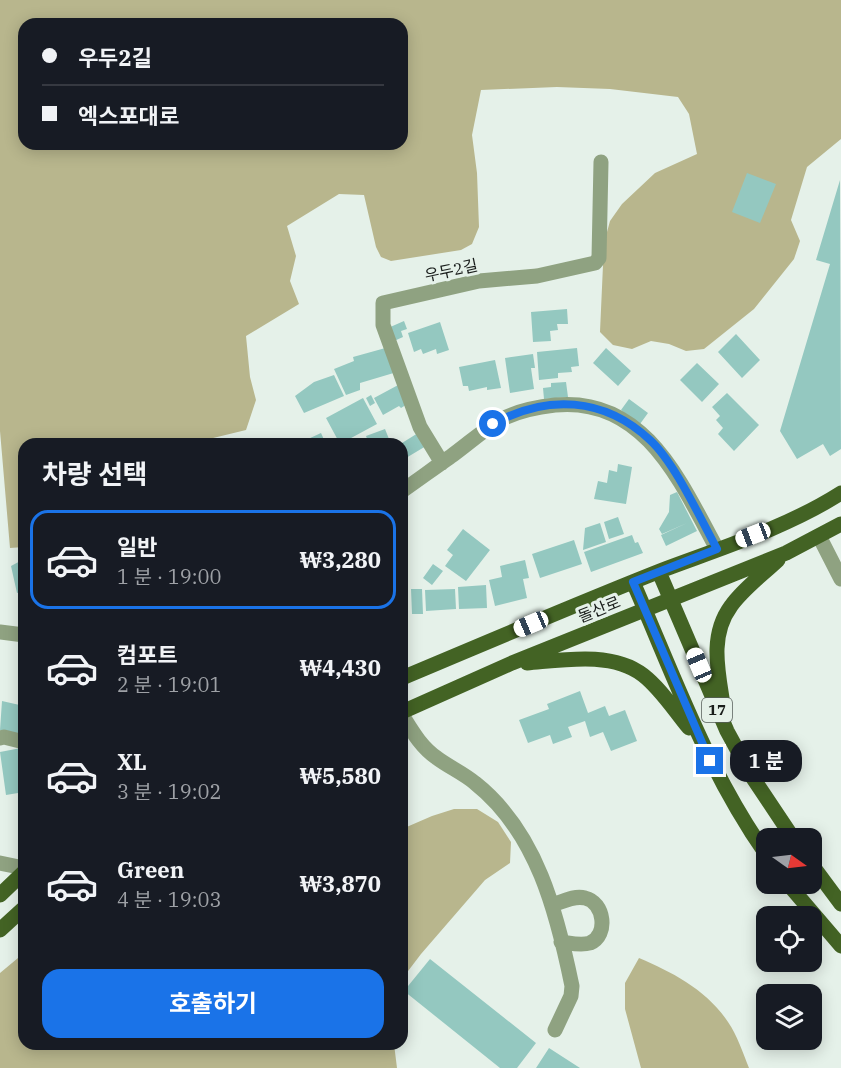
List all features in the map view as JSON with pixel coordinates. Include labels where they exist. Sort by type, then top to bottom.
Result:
[{"type":"main road","name":"돌산로","points":[[408,676],[801,515],[841,493]]},
{"type":"main road","name":"돌산로","points":[[408,711],[512,663],[786,553],[841,524]]},
{"type":"main road","points":[[727,731],[717,667],[718,632],[730,607],[786,553]]},
{"type":"main road","name":"17","points":[[659,572],[727,731],[751,775],[786,828]]},
{"type":"main road","name":"17","points":[[633,582],[702,746],[734,806],[756,839]]},
{"type":"main road","points":[[512,663],[580,660],[606,661],[625,666],[641,674],[656,687],[702,746]]},
{"type":"main road","points":[[0,895],[18,876]]},
{"type":"main road","points":[[822,878],[841,904]]},
{"type":"main road","points":[[797,894],[841,946]]},
{"type":"main road","points":[[0,930],[18,914]]},
{"type":"street","name":"우두2길","points":[[442,463],[420,427],[383,325],[383,303],[479,281],[537,276],[595,263],[599,258],[601,162]]},
{"type":"street","points":[[408,487],[481,432],[518,412],[566,404],[597,407],[628,423],[650,440],[661,453],[690,499],[717,549]]},
{"type":"street","points":[[819,536],[841,579]]},
{"type":"street","points":[[0,632],[18,634]]},
{"type":"street","name":"돌산로","points":[[408,724],[420,743],[436,757],[476,783],[509,818],[529,847],[552,905],[572,987],[572,996],[555,1030]]},
{"type":"street","points":[[0,738],[18,740]]},
{"type":"street","points":[[0,863],[18,868]]},
{"type":"street","points":[[552,905],[576,897],[585,898],[596,905],[600,912],[601,930],[592,942],[584,944],[561,942]]},
{"type":"shaded area","points":[[0,0],[841,0],[841,139],[807,167],[791,220],[800,241],[794,259],[754,309],[704,349],[686,351],[669,344],[651,341],[632,349],[613,345],[600,332],[604,243],[610,221],[622,204],[655,173],[697,154],[689,114],[678,97],[610,89],[557,87],[481,90],[472,135],[477,173],[479,227],[472,244],[461,250],[391,261],[381,257],[376,247],[364,195],[339,194],[287,226],[296,256],[290,281],[299,304],[246,336],[250,377],[256,400],[246,430],[213,438],[18,438],[18,547],[10,548],[0,431]]},
{"type":"shaded area","points":[[454,809],[477,809],[498,822],[511,842],[510,863],[485,880],[408,971],[408,826]]},
{"type":"shaded area","points":[[18,958],[18,1050],[395,1050],[397,1068],[0,1068],[0,973]]},
{"type":"shaded area","points":[[639,958],[688,983],[710,1000],[731,1027],[749,1068],[641,1068],[625,1009],[625,983]]},
{"type":"building","points":[[747,173],[776,184],[760,223],[732,212]]},
{"type":"building","points":[[840,180],[841,449],[830,456],[823,444],[797,459],[780,431],[830,264],[816,260]]},
{"type":"building","points":[[567,309],[568,324],[557,324],[558,330],[550,331],[551,341],[533,342],[531,312]]},
{"type":"building","points":[[404,321],[407,329],[401,331],[403,337],[394,341],[388,328]]},
{"type":"building","points":[[440,322],[449,350],[437,354],[436,349],[423,354],[421,349],[414,352],[408,333]]},
{"type":"building","points":[[736,334],[760,360],[742,378],[718,352]]},
{"type":"building","points":[[389,347],[397,372],[360,383],[360,390],[346,395],[334,369],[354,361],[353,357]]},
{"type":"building","points":[[577,348],[579,366],[571,367],[572,372],[558,373],[558,378],[539,380],[537,352]]},
{"type":"building","points":[[606,348],[631,371],[618,386],[593,363]]},
{"type":"building","points":[[533,354],[535,368],[531,368],[534,389],[510,393],[505,358]]},
{"type":"building","points":[[495,360],[501,388],[487,390],[487,387],[469,391],[468,386],[463,386],[459,367]]},
{"type":"building","points":[[697,363],[719,384],[702,402],[680,380]]},
{"type":"building","points":[[334,375],[344,396],[304,413],[295,396],[314,382]]},
{"type":"building","points":[[566,382],[568,397],[544,399],[543,388],[551,387],[551,383]]},
{"type":"building","points":[[400,384],[409,403],[383,415],[374,398]]},
{"type":"building","points":[[727,393],[759,425],[734,451],[718,434],[723,428],[716,420],[720,416],[712,407]]},
{"type":"building","points":[[371,395],[375,403],[370,406],[366,398]]},
{"type":"building","points":[[363,398],[377,424],[351,438],[337,438],[326,418]]},
{"type":"building","points":[[629,399],[648,413],[640,424],[621,410]]},
{"type":"building","points":[[385,429],[389,438],[367,438],[366,436]]},
{"type":"building","points":[[321,433],[323,438],[310,438]]},
{"type":"building","points":[[418,433],[426,446],[408,457],[408,439]]},
{"type":"building","points":[[618,464],[632,467],[626,504],[594,499],[598,481],[607,483],[609,470],[617,472]]},
{"type":"building","points":[[677,492],[697,531],[666,546],[661,535],[687,523],[662,534],[659,529],[669,512],[670,495]]},
{"type":"building","points":[[618,517],[624,534],[609,539],[604,522]]},
{"type":"building","points":[[600,523],[606,542],[583,550],[585,528]]},
{"type":"building","points":[[463,529],[490,550],[466,581],[445,566],[453,555],[447,550]]},
{"type":"building","points":[[632,535],[643,553],[591,572],[584,552]]},
{"type":"building","points":[[574,540],[582,564],[540,578],[532,554]]},
{"type":"building","points":[[525,560],[529,578],[523,579],[527,598],[495,606],[489,580],[502,577],[500,566]]},
{"type":"building","points":[[18,562],[17,593],[11,566]]},
{"type":"building","points":[[433,564],[443,571],[432,585],[423,578]]},
{"type":"building","points":[[486,585],[487,608],[459,609],[458,587]]},
{"type":"building","points":[[411,589],[422,589],[423,614],[412,614]]},
{"type":"building","points":[[455,589],[456,609],[426,611],[425,590]]},
{"type":"building","points":[[580,691],[588,713],[605,706],[609,716],[625,710],[637,741],[611,751],[603,732],[590,737],[585,721],[568,727],[572,737],[553,744],[550,735],[528,743],[519,720],[549,709],[547,704]]},
{"type":"building","points":[[2,701],[18,705],[18,734],[0,730]]},
{"type":"building","points":[[18,749],[18,793],[6,795],[0,752]]},
{"type":"building","points":[[430,959],[536,1043],[517,1068],[500,1068],[408,994],[408,986]]},
{"type":"building","points":[[549,1048],[580,1068],[536,1068]]},
{"type":"route","points":[[493,424],[518,412],[548,406],[577,404],[597,407],[628,423],[650,440],[661,453],[690,499],[717,549],[633,582],[710,761]]}]
